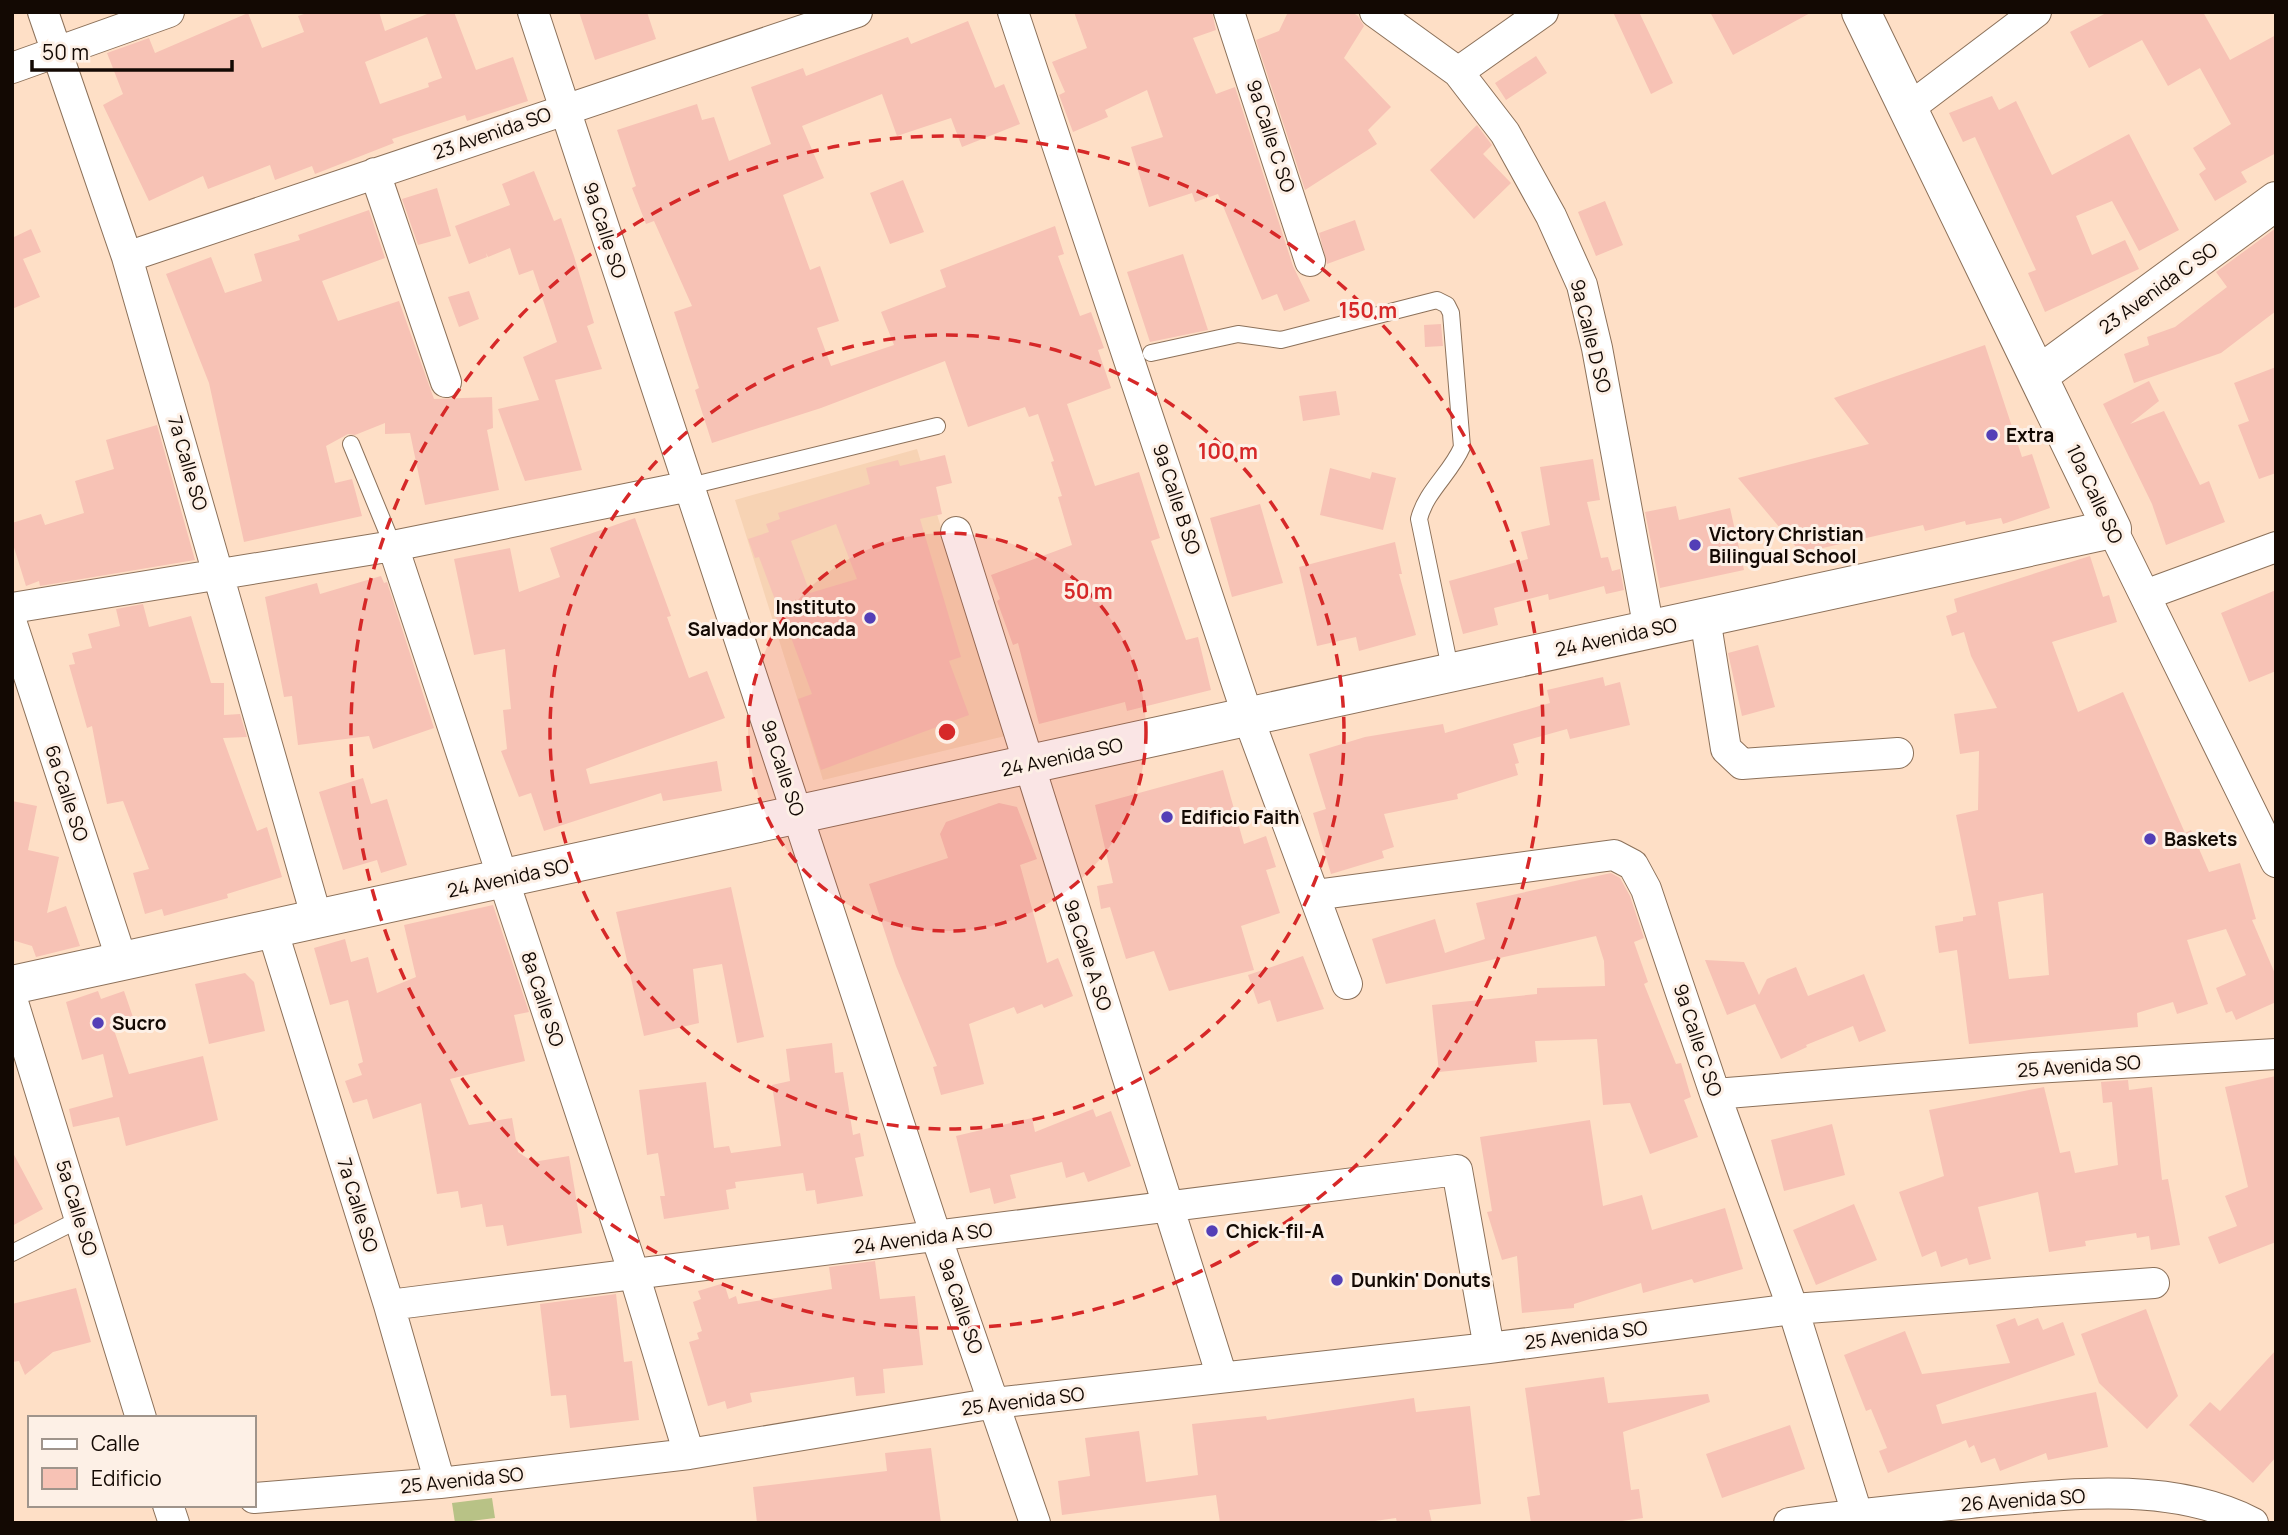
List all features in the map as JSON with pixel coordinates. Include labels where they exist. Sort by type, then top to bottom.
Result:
[{"type":"street","name":"7a Calle SO","points":[[43,12],[127,257],[220,573],[317,919]]},
{"type":"street","points":[[12,68],[169,12]]},
{"type":"street","name":"9a Calle SO","points":[[533,12],[936,1236],[1035,1523]]},
{"type":"street","name":"23 Avenida SO","points":[[127,257],[857,12]]},
{"type":"street","name":"9a Calle B SO","points":[[1013,12],[1141,357],[1248,717],[1347,984]]},
{"type":"street","name":"9a Calle C SO","points":[[1229,12],[1310,261]]},
{"type":"street","name":"9a Calle D SO","points":[[1375,12],[1458,72],[1505,133],[1551,216],[1582,285],[1597,348],[1649,630]]},
{"type":"street","points":[[1458,72],[1543,12]]},
{"type":"street","name":"10a Calle SO","points":[[1861,12],[2276,862]]},
{"type":"street","points":[[1909,107],[2036,12]]},
{"type":"street","points":[[375,173],[446,382]]},
{"type":"street","name":"23 Avenida C SO","points":[[2039,375],[2276,201]]},
{"type":"street","points":[[12,608],[393,545],[690,485]]},
{"type":"street","name":"24 Avenida SO","points":[[12,985],[2112,529]]},
{"type":"street","name":"9a Calle A SO","points":[[956,532],[1027,765],[1222,1377]]},
{"type":"street","name":"8a Calle SO","points":[[393,545],[634,1274],[690,1454]]},
{"type":"street","points":[[2145,595],[2276,547]]},
{"type":"street","points":[[1704,618],[1726,749],[1733,758],[1742,764],[1898,753]]},
{"type":"street","name":"6a Calle SO","points":[[12,624],[122,961]]},
{"type":"street","name":"9a Calle C SO","points":[[1315,895],[1614,855],[1633,864],[1655,913],[1715,1094],[1794,1309],[1858,1518]]},
{"type":"street","name":"7a Calle SO","points":[[272,929],[389,1305],[440,1483]]},
{"type":"street","name":"5a Calle SO","points":[[12,999],[140,1416]]},
{"type":"street","name":"25 Avenida SO","points":[[1715,1094],[2035,1068],[2276,1054]]},
{"type":"street","name":"24 Avenida A SO","points":[[389,1305],[1457,1170],[1489,1348]]},
{"type":"street","name":"25 Avenida SO","points":[[256,1498],[440,1483],[690,1454],[995,1403],[1489,1348],[1794,1309],[2154,1283]]},
{"type":"street","name":"26 Avenida SO","points":[[1789,1523],[2071,1494],[2168,1497],[2205,1505],[2253,1523]]},
{"type":"lane","points":[[1141,357],[1238,334],[1281,340],[1437,300],[1447,305],[1451,313],[1462,447],[1456,461],[1422,505],[1419,519],[1451,673]]},
{"type":"lane","points":[[690,485],[937,426]]},
{"type":"lane","points":[[351,444],[393,545]]},
{"type":"lane","points":[[12,1252],[80,1219]]},
{"type":"shaded area","name":"Instituto Salvador Moncada","points":[[917,449],[1005,736],[823,780],[735,500]]},
{"type":"shaded area","points":[[492,1498],[495,1518],[455,1523],[452,1503]]},
{"type":"building","points":[[310,12],[379,12],[385,31],[432,12],[454,12],[476,70],[513,57],[528,101],[467,121],[465,115],[392,139],[394,143],[315,174],[312,166],[275,180],[270,165],[208,189],[203,176],[149,201],[103,105],[123,94],[107,53],[149,38],[155,53],[248,13],[262,48],[304,32],[298,16]],"holes":[[[427,37],[442,78],[428,83],[429,87],[380,104],[365,62]]]},
{"type":"building","points":[[579,12],[647,12],[656,39],[595,60]]},
{"type":"building","points":[[1074,12],[1212,12],[1216,30],[1193,38],[1216,94],[1235,87],[1293,266],[1310,301],[1284,311],[1277,294],[1262,300],[1218,194],[1195,202],[1192,193],[1149,207],[1131,147],[1163,137],[1147,90],[1105,110],[1108,117],[1073,132],[1059,95],[1065,92],[1052,62],[1087,48]]},
{"type":"building","points":[[1288,12],[1352,12],[1358,16],[1364,26],[1344,58],[1391,107],[1368,130],[1377,144],[1305,190],[1256,40],[1279,31]]},
{"type":"building","points":[[1613,12],[1639,12],[1673,83],[1651,94]]},
{"type":"building","points":[[1710,12],[1812,12],[1733,55]]},
{"type":"building","points":[[2108,12],[2203,12],[2230,60],[2276,35],[2276,153],[2241,172],[2247,182],[2215,201],[2199,174],[2206,169],[2193,148],[2231,124],[2200,68],[2168,86],[2142,40],[2089,68],[2070,32]]},
{"type":"building","points":[[968,21],[995,88],[1004,84],[1020,124],[962,147],[951,118],[897,136],[882,94],[802,126],[824,178],[783,195],[810,270],[820,266],[839,321],[817,328],[831,366],[894,345],[881,312],[946,287],[940,270],[1055,226],[1064,254],[1058,256],[1080,316],[1091,312],[1104,348],[1098,350],[1111,388],[1067,404],[1095,486],[1139,472],[1160,538],[1151,541],[1186,640],[1198,637],[1211,690],[1127,711],[1125,702],[1039,724],[1018,643],[1013,645],[991,575],[1072,545],[1058,497],[1062,496],[1051,462],[1054,461],[1038,414],[1029,417],[1025,407],[968,427],[945,361],[821,408],[712,443],[695,390],[699,388],[674,312],[692,306],[654,221],[646,224],[632,188],[636,186],[617,130],[697,104],[702,120],[714,117],[729,161],[771,144],[751,87],[803,68],[806,76],[908,37],[911,44]]},
{"type":"building","points":[[1536,56],[1547,73],[1506,100],[1495,83]]},
{"type":"building","points":[[1992,96],[1999,110],[2016,101],[2052,175],[2129,134],[2179,230],[2139,251],[2112,201],[2076,216],[2092,255],[2125,240],[2139,269],[2045,312],[2028,273],[2036,270],[1975,137],[1963,142],[1949,113]]},
{"type":"building","points":[[1477,125],[1492,145],[1483,154],[1511,183],[1474,219],[1430,170]]},
{"type":"building","points":[[534,171],[554,221],[561,218],[594,323],[587,326],[602,369],[555,380],[582,470],[525,481],[498,409],[539,400],[523,357],[557,342],[533,270],[519,275],[510,248],[488,257],[486,253],[487,257],[469,264],[455,226],[510,205],[502,184]]},
{"type":"building","points":[[903,180],[924,232],[890,244],[870,193]]},
{"type":"building","points":[[437,188],[451,236],[418,245],[402,199]]},
{"type":"building","points":[[1605,201],[1623,245],[1596,256],[1578,212]]},
{"type":"building","points":[[369,210],[385,258],[322,281],[338,321],[399,301],[434,399],[492,397],[493,428],[487,430],[499,490],[425,505],[410,433],[385,434],[385,423],[355,435],[348,434],[326,446],[335,483],[352,479],[362,516],[244,542],[209,383],[166,274],[211,257],[225,293],[262,281],[254,254],[300,240],[298,235]]},
{"type":"building","points":[[1355,220],[1365,250],[1327,264],[1319,233]]},
{"type":"building","points":[[2276,228],[2276,311],[2221,353],[2134,383],[2124,354],[2149,345],[2147,337],[2175,327],[2227,287],[2216,272]]},
{"type":"building","points":[[31,229],[41,252],[23,259],[40,297],[12,309],[12,233],[14,237]]},
{"type":"building","points":[[1183,254],[1208,330],[1150,342],[1127,272]]},
{"type":"building","points":[[469,291],[479,319],[459,327],[448,297]]},
{"type":"building","points":[[1441,324],[1443,346],[1425,347],[1424,325]]},
{"type":"building","points":[[1985,345],[2022,457],[2032,454],[2050,508],[2003,524],[2001,518],[1966,525],[1965,521],[1925,531],[1923,525],[1801,553],[1738,478],[1869,444],[1834,398]]},
{"type":"building","points":[[2276,367],[2276,473],[2259,479],[2238,425],[2249,421],[2234,383]]},
{"type":"building","points":[[2149,381],[2159,401],[2130,424],[2164,411],[2200,485],[2209,481],[2225,522],[2166,545],[2152,504],[2103,404]]},
{"type":"building","points":[[1336,391],[1340,415],[1303,421],[1299,396]]},
{"type":"building","points":[[157,425],[195,560],[40,586],[39,581],[26,586],[12,541],[12,523],[41,514],[45,525],[84,513],[75,481],[114,469],[106,440]]},
{"type":"building","name":"Instituto Salvador Moncada","points":[[945,455],[952,483],[936,487],[942,514],[920,519],[961,657],[949,661],[969,715],[821,770],[798,699],[812,694],[789,632],[782,635],[775,615],[780,613],[759,557],[755,558],[748,539],[769,532],[766,524],[780,519],[778,513],[870,484],[866,468],[898,460],[900,466]],"holes":[[[836,524],[857,579],[810,593],[791,541]]]},
{"type":"building","points":[[1593,459],[1600,500],[1587,502],[1601,558],[1608,557],[1612,571],[1620,569],[1624,590],[1606,594],[1604,586],[1549,600],[1548,594],[1494,608],[1498,625],[1463,634],[1449,581],[1528,559],[1521,532],[1550,525],[1540,467]]},
{"type":"building","points":[[1330,468],[1370,479],[1372,472],[1396,478],[1383,530],[1320,515]]},
{"type":"building","points":[[1260,504],[1283,583],[1232,597],[1210,518]]},
{"type":"building","name":"Victory Christian Bilingual School","points":[[1676,506],[1679,520],[1730,508],[1744,570],[1660,588],[1645,512]]},
{"type":"building","points":[[635,518],[671,616],[667,617],[689,678],[707,671],[725,718],[586,769],[590,784],[717,761],[722,791],[663,801],[661,793],[544,831],[531,793],[519,797],[501,751],[507,749],[503,710],[511,709],[505,649],[474,655],[454,559],[510,548],[519,592],[560,577],[550,548]]},
{"type":"building","points":[[1395,542],[1402,574],[1399,574],[1416,635],[1359,651],[1356,637],[1317,646],[1299,567]]},
{"type":"building","points":[[2090,556],[2103,597],[2109,595],[2117,622],[2052,642],[2078,712],[2123,692],[2185,833],[2191,830],[2209,872],[2240,863],[2256,919],[2252,920],[2276,976],[2276,1002],[2236,1020],[2232,1011],[2226,1013],[2216,988],[2246,975],[2226,929],[2187,940],[2208,1004],[2177,1014],[2173,1002],[2137,1013],[2138,1027],[1969,1044],[1957,950],[1939,953],[1935,926],[1963,921],[1963,917],[1976,915],[1956,815],[1978,810],[1979,751],[1960,754],[1954,714],[1997,708],[1971,656],[1964,632],[1952,636],[1946,616],[1957,612],[1954,599]],"holes":[[[2043,893],[2049,975],[2009,979],[1998,902]]]},
{"type":"building","points":[[381,576],[384,583],[387,582],[434,728],[373,749],[369,736],[298,745],[292,696],[284,697],[265,597],[317,583],[320,594]]},
{"type":"building","points":[[2276,590],[2276,671],[2249,682],[2221,613]]},
{"type":"building","points":[[143,604],[149,627],[191,616],[211,683],[224,683],[224,715],[240,714],[247,737],[223,738],[257,831],[267,827],[282,877],[227,894],[228,898],[164,916],[162,909],[145,914],[133,873],[149,869],[123,801],[107,804],[92,726],[87,728],[69,665],[75,664],[72,653],[92,648],[88,634],[120,626],[116,609]]},
{"type":"building","points":[[1758,645],[1775,707],[1742,716],[1728,653]]},
{"type":"building","points":[[1603,677],[1605,686],[1620,682],[1630,725],[1570,739],[1567,729],[1513,744],[1519,763],[1515,764],[1518,775],[1457,794],[1458,799],[1384,814],[1394,847],[1382,851],[1384,858],[1331,874],[1313,813],[1326,809],[1309,754],[1365,737],[1443,724],[1445,733],[1550,703],[1547,690]]},
{"type":"building","points":[[1223,770],[1244,844],[1266,836],[1276,867],[1266,870],[1280,913],[1241,926],[1254,970],[1169,991],[1154,951],[1126,959],[1110,907],[1101,909],[1097,886],[1113,883],[1095,805]]},
{"type":"building","points":[[363,778],[371,804],[387,799],[407,865],[381,873],[377,860],[343,870],[319,792]]},
{"type":"building","points":[[12,801],[37,806],[28,850],[59,857],[47,913],[66,906],[80,946],[36,957],[32,946],[12,940]]},
{"type":"building","points":[[999,803],[1017,807],[1037,859],[1020,865],[1047,963],[1058,958],[1073,996],[1044,1008],[1042,1004],[1017,1014],[1014,1007],[969,1024],[984,1084],[941,1095],[933,1067],[937,1066],[896,966],[869,884],[948,858],[940,834],[946,822]]},
{"type":"building","points":[[1611,873],[1620,878],[1630,896],[1644,938],[1634,942],[1648,982],[1644,984],[1676,1064],[1681,1063],[1691,1097],[1684,1100],[1698,1137],[1650,1154],[1630,1103],[1603,1105],[1597,1039],[1535,1041],[1537,1062],[1439,1072],[1432,1005],[1537,994],[1537,988],[1605,986],[1604,961],[1596,936],[1386,984],[1372,939],[1435,919],[1445,953],[1485,939],[1476,903]]},
{"type":"building","points":[[731,887],[764,1037],[737,1043],[722,964],[693,969],[699,1023],[644,1036],[616,912]]},
{"type":"building","points":[[493,905],[529,1012],[514,1015],[525,1061],[450,1079],[469,1125],[512,1118],[518,1152],[533,1162],[569,1156],[582,1233],[507,1246],[503,1225],[486,1227],[482,1204],[461,1208],[458,1191],[437,1194],[421,1103],[373,1119],[367,1099],[353,1103],[345,1081],[362,1075],[358,1064],[363,1062],[348,1000],[330,1005],[314,948],[345,939],[351,962],[368,957],[377,993],[416,977],[404,925]]},
{"type":"building","points":[[1303,956],[1324,1009],[1277,1022],[1270,1000],[1258,1004],[1248,975]]},
{"type":"building","points":[[1705,960],[1744,962],[1759,995],[1767,979],[1796,967],[1808,996],[1864,974],[1886,1031],[1859,1042],[1853,1026],[1806,1045],[1807,1047],[1781,1059],[1755,1004],[1727,1015]]},
{"type":"building","points":[[245,973],[254,982],[265,1031],[209,1044],[195,984]]},
{"type":"building","points":[[98,991],[101,999],[124,991],[134,1020],[113,1027],[129,1074],[203,1056],[218,1120],[126,1146],[119,1117],[73,1127],[69,1109],[113,1097],[103,1054],[82,1060],[66,1002]]},
{"type":"building","points":[[832,1043],[835,1073],[843,1072],[853,1135],[860,1133],[864,1156],[855,1158],[863,1196],[817,1204],[815,1190],[806,1191],[803,1173],[735,1182],[736,1188],[726,1190],[729,1209],[664,1219],[660,1196],[665,1196],[658,1153],[647,1155],[639,1090],[706,1082],[714,1148],[729,1146],[731,1153],[781,1146],[772,1085],[790,1081],[786,1049]]},
{"type":"building","points":[[2276,1076],[2276,1242],[2219,1264],[2208,1237],[2237,1226],[2225,1196],[2248,1187],[2225,1087]]},
{"type":"building","points":[[2128,1080],[2129,1090],[2152,1087],[2162,1180],[2168,1179],[2180,1245],[2151,1250],[2149,1236],[2137,1238],[2136,1233],[2085,1241],[2086,1246],[2049,1252],[2038,1192],[1978,1207],[1991,1259],[1969,1265],[1967,1258],[1941,1267],[1936,1251],[1922,1257],[1899,1192],[1944,1176],[1929,1110],[2044,1087],[2060,1153],[2070,1151],[2075,1173],[2118,1165],[2112,1102],[2103,1103],[2101,1082]]},
{"type":"building","points":[[1093,1109],[1096,1117],[1111,1111],[1131,1166],[1088,1182],[1084,1172],[1066,1178],[1062,1162],[1010,1175],[1016,1198],[994,1204],[990,1188],[970,1193],[956,1136],[1032,1118],[1035,1132]]},
{"type":"building","points":[[1590,1120],[1603,1206],[1642,1195],[1652,1230],[1725,1208],[1743,1269],[1694,1283],[1692,1279],[1643,1293],[1641,1283],[1574,1304],[1574,1308],[1522,1313],[1517,1256],[1502,1260],[1487,1212],[1492,1211],[1480,1137]]},
{"type":"building","points":[[1832,1124],[1845,1175],[1784,1191],[1771,1140]]},
{"type":"building","points":[[12,1151],[43,1209],[12,1226]]},
{"type":"building","points":[[1854,1204],[1877,1260],[1816,1285],[1793,1230]]},
{"type":"building","points":[[875,1261],[880,1299],[915,1296],[923,1365],[883,1369],[885,1393],[856,1396],[854,1377],[750,1393],[752,1402],[727,1409],[725,1401],[708,1406],[689,1342],[699,1339],[697,1333],[702,1331],[693,1302],[701,1299],[698,1291],[724,1283],[729,1299],[736,1296],[738,1304],[832,1289],[829,1267]]},
{"type":"building","points":[[76,1288],[91,1342],[53,1352],[25,1375],[19,1361],[12,1362],[12,1304]]},
{"type":"building","points":[[616,1294],[624,1362],[632,1361],[639,1420],[570,1428],[566,1395],[551,1396],[540,1304]]},
{"type":"building","points":[[2146,1309],[2178,1396],[2147,1429],[2099,1383],[2081,1334]]},
{"type":"building","points":[[2015,1318],[2018,1326],[2038,1318],[2043,1330],[2063,1322],[2075,1355],[1936,1405],[1942,1424],[2096,1392],[2108,1447],[2048,1460],[2046,1453],[2000,1471],[1995,1458],[1981,1463],[1974,1445],[1969,1448],[1966,1440],[1888,1473],[1879,1451],[1887,1448],[1871,1409],[1866,1411],[1844,1355],[1905,1331],[1922,1374],[2010,1363],[1996,1325]]},
{"type":"building","points":[[2276,1350],[2276,1457],[2253,1483],[2189,1425],[2210,1402],[2220,1411]]},
{"type":"building","points":[[1604,1377],[1608,1403],[1708,1394],[1710,1402],[1623,1432],[1631,1490],[1639,1489],[1643,1518],[1608,1523],[1531,1523],[1527,1497],[1540,1495],[1525,1388]]},
{"type":"building","points":[[1414,1398],[1416,1412],[1470,1406],[1481,1504],[1429,1510],[1432,1523],[1397,1523],[1396,1518],[1361,1523],[1220,1523],[1216,1495],[1062,1515],[1058,1481],[1090,1476],[1085,1438],[1139,1431],[1146,1482],[1198,1475],[1192,1424],[1266,1416],[1267,1420]]},
{"type":"building","points":[[1790,1425],[1805,1469],[1722,1498],[1706,1454]]},
{"type":"building","points":[[931,1448],[941,1523],[757,1523],[753,1487],[887,1471],[885,1453]]},
{"type":"place","name":"Extra","points":[[1992,435]]},
{"type":"place","name":"Victory Christian Bilingual School","points":[[1695,545]]},
{"type":"place","name":"Instituto Salvador Moncada","points":[[870,618]]},
{"type":"place","name":"Edificio Faith","points":[[1167,817]]},
{"type":"place","name":"Baskets","points":[[2150,839]]},
{"type":"place","name":"Sucro","points":[[98,1023]]},
{"type":"place","name":"Chick-fil-A","points":[[1212,1231]]},
{"type":"place","name":"Dunkin' Donuts","points":[[1337,1280]]}]
